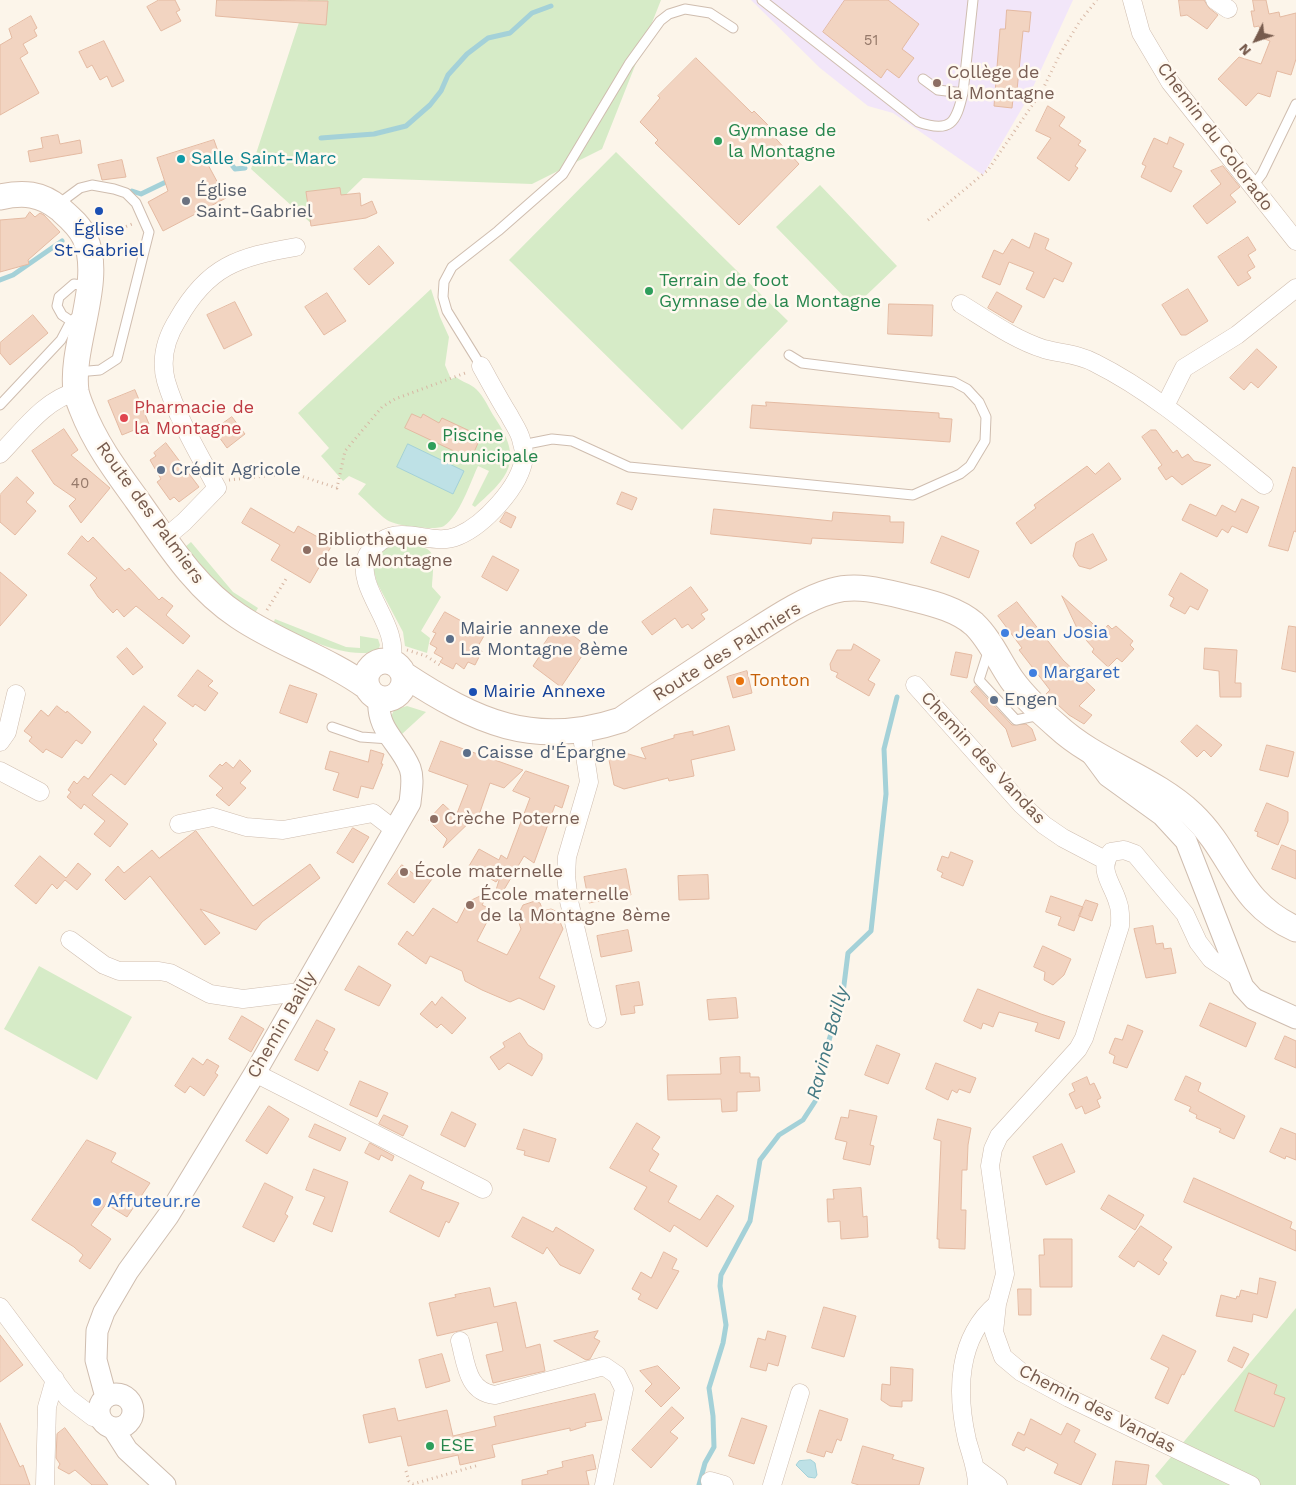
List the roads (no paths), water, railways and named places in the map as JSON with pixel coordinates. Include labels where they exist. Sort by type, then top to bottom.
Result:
[{"type":"main road","name":"Route des Palmiers","points":[[0,197],[27,194],[37,196],[56,206],[75,223],[87,244],[91,271],[78,316],[76,382],[85,417],[106,457],[195,580],[237,616],[256,628],[314,655],[386,675],[503,726],[543,733],[581,730],[621,720],[774,620],[832,591],[858,587],[929,602],[963,616],[975,626],[1026,698],[1091,753],[1163,794],[1191,813],[1216,842],[1245,891],[1261,908],[1280,922],[1296,929]]},
{"type":"street","name":"Chemin du Colorado","points":[[1132,0],[1141,33],[1170,82],[1296,241]]},
{"type":"street","points":[[165,538],[216,488],[178,412],[166,381],[164,368],[166,343],[190,296],[215,272],[248,258],[296,247]]},
{"type":"street","points":[[1165,406],[1184,368],[1237,335],[1296,288]]},
{"type":"street","points":[[961,304],[996,326],[1036,345],[1081,356],[1094,362],[1165,406],[1264,485]]},
{"type":"street","points":[[386,675],[376,601],[369,587],[365,571],[366,557],[375,546],[389,536],[404,534],[440,538],[457,537],[488,515],[512,487],[520,473],[524,456],[521,437],[481,366]]},
{"type":"street","points":[[0,454],[49,406],[68,394],[76,382]]},
{"type":"street","name":"Chemin Bailly","points":[[157,1478],[127,1450],[112,1410],[96,1343],[96,1331],[104,1312],[128,1271],[168,1216],[255,1073],[410,803],[412,780],[410,768],[379,716],[386,675]]},
{"type":"street","name":"Chemin des Vandas","points":[[915,684],[1022,804],[1044,825],[1063,838],[1105,860],[1105,872],[1118,901],[1121,914],[1120,926],[1084,1038],[1078,1049],[999,1136],[993,1149],[990,1166],[1005,1274],[997,1304],[994,1332],[1003,1358],[1010,1365],[1069,1398],[1251,1485]]},
{"type":"street","points":[[0,742],[6,732],[16,694]]},
{"type":"street","points":[[581,730],[589,782],[586,798],[567,857],[566,876],[569,901],[597,1020]]},
{"type":"street","points":[[1091,753],[1108,776],[1162,815],[1186,841],[1215,910],[1243,987],[1254,999],[1296,1018]]},
{"type":"street","points":[[0,771],[40,792]]},
{"type":"street","points":[[179,824],[212,817],[246,827],[283,830],[373,812],[395,830]]},
{"type":"street","points":[[1105,860],[1111,852],[1124,850],[1136,854],[1185,914],[1198,942],[1211,958],[1238,977]]},
{"type":"street","points":[[70,940],[104,965],[119,971],[170,973],[210,994],[243,999],[300,992]]},
{"type":"street","points":[[255,1073],[482,1189]]},
{"type":"street","points":[[997,1304],[977,1324],[961,1368],[967,1438],[976,1476],[998,1485]]},
{"type":"street","points":[[0,1307],[68,1398],[93,1418],[112,1410]]},
{"type":"street","points":[[460,1341],[470,1380],[475,1386],[488,1394],[496,1395],[604,1366],[617,1375],[624,1389],[604,1485]]},
{"type":"street","points":[[45,1485],[47,1407],[55,1379]]},
{"type":"street","points":[[772,1485],[800,1393]]},
{"type":"lane","points":[[762,0],[918,122],[935,128],[948,125],[957,118],[963,92],[973,0]]},
{"type":"lane","points":[[481,366],[447,311],[443,297],[444,282],[452,267],[498,231],[563,174],[615,86],[660,21],[669,14],[685,9],[710,13],[733,28]]},
{"type":"lane","points":[[923,79],[938,90],[963,92]]},
{"type":"lane","points":[[1253,186],[1262,174],[1296,104]]},
{"type":"lane","points":[[56,206],[80,188],[92,185],[126,193],[136,203],[149,232],[117,359],[76,382]]},
{"type":"lane","points":[[0,405],[61,340],[78,316]]},
{"type":"lane","points":[[522,445],[552,439],[572,441],[629,467],[913,495],[960,474],[970,466],[985,441],[986,417],[979,402],[967,389],[954,382],[802,364],[790,355]]},
{"type":"lane","points":[[332,727],[361,738],[391,739]]},
{"type":"water","points":[[408,444],[464,471],[453,494],[397,467]]},
{"type":"water","points":[[811,1460],[815,1463],[817,1475],[815,1478],[808,1477],[796,1465],[799,1461]]},
{"type":"waterway","points":[[321,138],[374,134],[406,126],[430,105],[441,91],[448,75],[467,54],[488,38],[510,33],[532,13],[551,6]]},
{"type":"waterway","points":[[202,165],[227,159],[235,169],[245,168]]},
{"type":"waterway","points":[[132,191],[141,194],[170,180]]},
{"type":"waterway","points":[[0,280],[13,275],[62,241]]},
{"type":"waterway","name":"Ravine Bailly","points":[[699,1485],[705,1463],[714,1447],[713,1416],[709,1388],[723,1343],[726,1325],[720,1286],[721,1275],[750,1221],[760,1160],[779,1135],[803,1120],[816,1100],[819,1074],[843,993],[848,953],[871,931],[886,794],[884,749],[897,697]]},
{"type":"place","name":"Collège de la Montagne","points":[[937,83]]},
{"type":"place","name":"Gymnase de la Montagne","points":[[718,141]]},
{"type":"place","name":"Salle Saint-Marc","points":[[181,159]]},
{"type":"place","name":"Église Saint-Gabriel","points":[[186,201]]},
{"type":"place","name":"Église St-Gabriel","points":[[99,211]]},
{"type":"place","name":"Terrain de foot Gymnase de la Montagne","points":[[649,291]]},
{"type":"place","name":"Pharmacie de la Montagne","points":[[124,418]]},
{"type":"place","name":"Piscine municipale","points":[[432,446]]},
{"type":"place","name":"Crédit Agricole","points":[[161,470]]},
{"type":"place","name":"Bibliothèque de la Montagne","points":[[307,550]]},
{"type":"place","name":"Jean Josia","points":[[1005,633]]},
{"type":"place","name":"Mairie annexe de La Montagne 8ème","points":[[450,639]]},
{"type":"place","name":"Margaret","points":[[1033,673]]},
{"type":"place","name":"Tonton","points":[[740,681]]},
{"type":"place","name":"Mairie Annexe","points":[[473,692]]},
{"type":"place","name":"Engen","points":[[994,700]]},
{"type":"place","name":"Caisse d'Épargne","points":[[467,753]]},
{"type":"place","name":"Crèche Poterne","points":[[434,819]]},
{"type":"place","name":"École maternelle","points":[[404,872]]},
{"type":"place","name":"École maternelle de la Montagne 8ème","points":[[470,905]]},
{"type":"place","name":"Affuteur.re","points":[[97,1202]]},
{"type":"place","name":"ESE","points":[[430,1446]]}]
